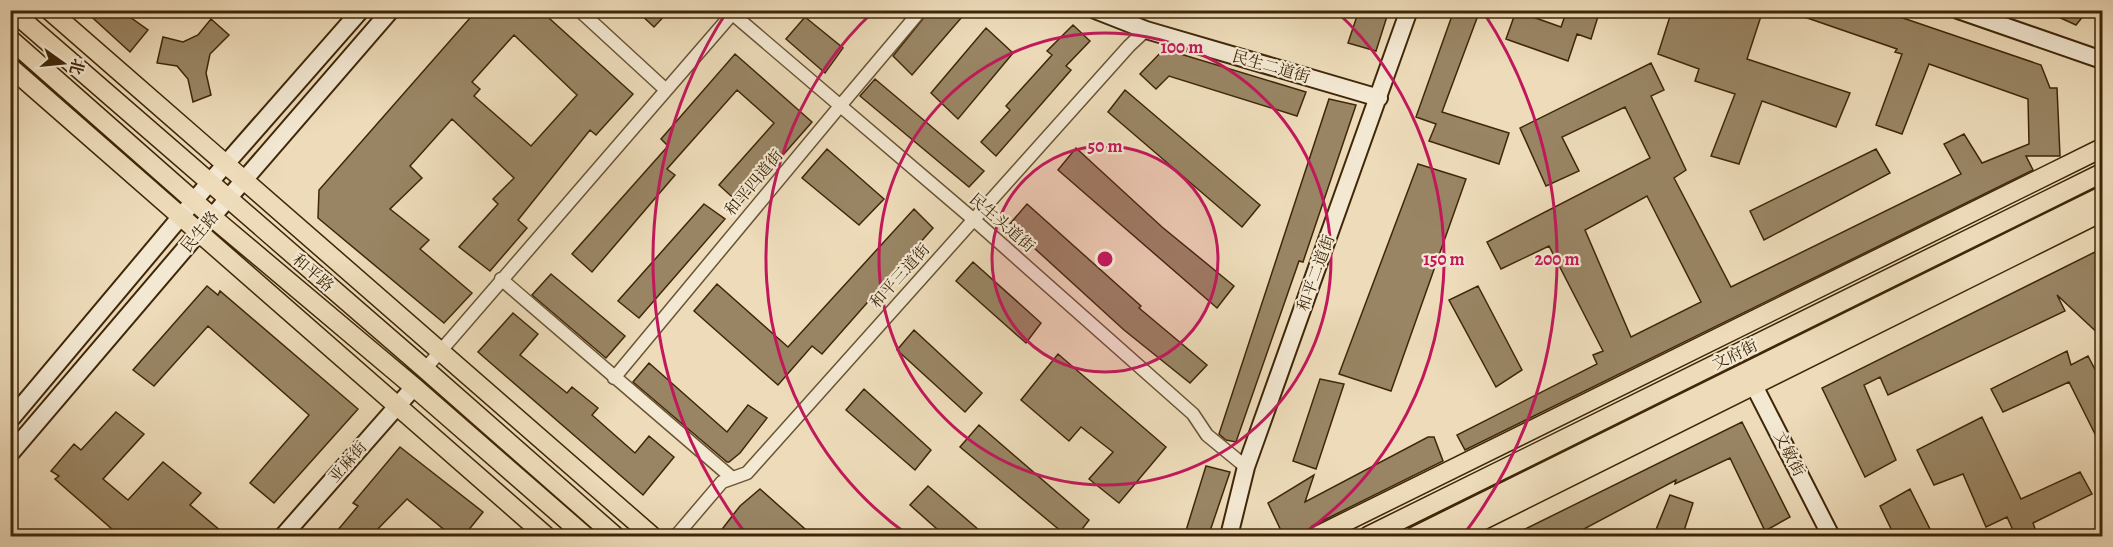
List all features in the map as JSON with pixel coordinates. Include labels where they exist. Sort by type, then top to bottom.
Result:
[{"type":"main road","name":"和平路","points":[[11,10],[615,537]]},
{"type":"main road","name":"和平路","points":[[49,10],[652,537]]},
{"type":"main road","name":"和平路","points":[[10,39],[212,217],[414,387],[585,537]]},
{"type":"main road","points":[[10,67],[546,537]]},
{"type":"main road","points":[[1317,537],[2103,148]]},
{"type":"main road","name":"文府街","points":[[1368,537],[2103,173]]},
{"type":"main road","name":"文府街","points":[[1414,537],[1453,532],[2103,196]]},
{"type":"main road","name":"文府街","points":[[1750,379],[2103,212]]},
{"type":"street","name":"民生路","points":[[10,420],[225,164],[361,10]]},
{"type":"street","name":"民生路","points":[[10,454],[391,10]]},
{"type":"street","points":[[579,10],[666,90]]},
{"type":"street","name":"和平四道街","points":[[614,378],[921,10]]},
{"type":"street","name":"民生二道街","points":[[1095,10],[1146,30],[1379,98]]},
{"type":"street","name":"和平二道街","points":[[1229,537],[1246,467],[1409,10]]},
{"type":"street","points":[[1958,10],[2103,60]]},
{"type":"street","points":[[425,369],[666,90],[730,12]]},
{"type":"street","name":"民生头道街","points":[[730,12],[973,219],[1192,414],[1207,435],[1246,467]]},
{"type":"street","name":"和平三道街","points":[[676,537],[722,482],[747,473],[973,219],[1146,30]]},
{"type":"street","points":[[501,279],[731,477]]},
{"type":"street","name":"文敏街","points":[[1750,379],[1831,537]]},
{"type":"street","name":"亚麻街","points":[[283,537],[414,387]]},
{"type":"building","points":[[84,10],[120,10],[148,30],[130,52]]},
{"type":"building","points":[[477,10],[540,10],[633,94],[596,135],[590,130],[518,220],[527,228],[490,271],[459,247],[498,204],[493,199],[514,178],[452,119],[410,166],[422,178],[390,209],[429,240],[420,249],[472,293],[444,323],[318,218],[319,190]],"holes":[[[514,35],[577,95],[531,146],[474,96],[480,89],[472,82]]]},
{"type":"building","points":[[636,10],[670,10],[654,27]]},
{"type":"building","points":[[930,10],[968,10],[912,75],[893,56]]},
{"type":"building","points":[[1359,10],[1389,10],[1376,51],[1348,43]]},
{"type":"building","points":[[1454,10],[1480,10],[1442,112],[1509,133],[1499,164],[1429,141],[1436,124],[1416,117]]},
{"type":"building","points":[[1567,10],[1600,10],[1591,39],[1577,34],[1568,61],[1506,39],[1516,11],[1561,27]]},
{"type":"building","points":[[1672,10],[1727,10],[1738,15],[1739,10],[1763,10],[1747,59],[1850,93],[1836,127],[1762,101],[1739,164],[1711,156],[1735,94],[1695,81],[1699,69],[1658,54]]},
{"type":"building","points":[[1791,10],[1891,10],[1898,13],[1897,16],[2041,65],[2050,88],[2057,88],[2060,156],[2026,156],[2033,170],[1465,450],[1457,435],[1597,364],[1593,355],[1603,351],[1549,246],[1501,269],[1487,242],[1650,158],[1625,107],[1562,137],[1579,171],[1546,186],[1520,128],[1651,63],[1664,90],[1651,96],[1686,170],[1674,178],[1731,287],[1961,174],[1944,144],[1964,134],[1982,163],[2029,144],[2028,99],[1929,64],[1902,134],[1876,125],[1902,54],[1895,52],[1897,49],[1790,12]],"holes":[[[1647,196],[1701,302],[1631,337],[1585,230]]]},
{"type":"building","points":[[2043,10],[2088,10],[2076,25]]},
{"type":"building","points":[[805,17],[843,48],[825,73],[786,39]]},
{"type":"building","points":[[211,19],[229,35],[210,54],[206,73],[211,95],[193,102],[188,79],[177,66],[157,63],[163,37],[183,42],[198,35]]},
{"type":"building","points":[[1073,25],[1090,41],[1066,66],[1071,70],[996,156],[981,142],[1010,110],[1006,106],[1052,55],[1047,51]]},
{"type":"building","points":[[986,28],[1013,53],[958,119],[931,93]]},
{"type":"building","points":[[1164,49],[1306,92],[1297,116],[1169,76],[1156,89],[1140,74]]},
{"type":"building","points":[[735,54],[812,122],[740,204],[719,185],[774,123],[737,90],[667,169],[675,175],[592,272],[572,254],[668,146],[661,139]]},
{"type":"building","points":[[875,79],[984,171],[969,187],[860,96]]},
{"type":"building","points":[[1125,90],[1260,205],[1242,227],[1108,112]]},
{"type":"building","points":[[1329,99],[1356,105],[1303,262],[1299,261],[1236,442],[1226,440],[1219,434]]},
{"type":"building","points":[[1076,148],[1162,227],[1234,286],[1217,308],[1058,170]]},
{"type":"building","points":[[827,149],[884,199],[859,225],[802,178]]},
{"type":"building","points":[[1876,149],[1890,173],[1764,240],[1750,211]]},
{"type":"building","points":[[1418,164],[1466,179],[1391,391],[1339,374]]},
{"type":"building","points":[[704,204],[725,219],[639,318],[618,301]]},
{"type":"building","points":[[1027,204],[1141,306],[1139,308],[1207,365],[1190,383],[1124,330],[1009,225]]},
{"type":"building","points":[[914,209],[933,228],[822,354],[812,346],[778,385],[694,311],[717,284],[788,347]]},
{"type":"building","points":[[2103,248],[2103,338],[2057,295],[2065,311],[1888,395],[1880,377],[1864,385],[1896,460],[1865,477],[1822,388]]},
{"type":"building","points":[[973,262],[1041,323],[1026,343],[956,281]]},
{"type":"building","points":[[551,274],[625,336],[606,358],[532,295]]},
{"type":"building","points":[[207,286],[218,295],[220,291],[358,409],[274,503],[250,483],[309,415],[208,326],[154,386],[133,370]]},
{"type":"building","points":[[1478,286],[1522,370],[1496,387],[1449,300]]},
{"type":"building","points":[[513,313],[538,334],[520,355],[567,393],[572,387],[598,408],[592,415],[635,453],[649,436],[674,457],[643,495],[478,352]]},
{"type":"building","points":[[914,330],[982,393],[965,412],[897,350]]},
{"type":"building","points":[[2067,351],[2071,365],[2088,356],[2103,385],[2103,450],[2069,382],[2003,412],[1991,389]]},
{"type":"building","points":[[1058,354],[1166,447],[1119,503],[1089,479],[1113,452],[1081,427],[1069,441],[1021,400]]},
{"type":"building","points":[[649,363],[727,432],[748,405],[767,418],[740,453],[727,462],[633,382]]},
{"type":"building","points":[[1320,379],[1344,384],[1316,469],[1293,461]]},
{"type":"building","points":[[864,389],[931,450],[915,470],[846,410]]},
{"type":"building","points":[[116,412],[144,434],[103,479],[128,500],[163,462],[201,493],[190,505],[228,537],[121,537],[55,479],[59,476],[51,471],[74,444],[81,450]]},
{"type":"building","points":[[1982,417],[2021,499],[2080,472],[2092,494],[2033,523],[2038,537],[2016,537],[2007,517],[1986,527],[1963,474],[1934,485],[1917,450]]},
{"type":"building","points":[[1742,422],[1790,517],[1765,531],[1730,458],[1675,484],[1676,480],[1569,537],[1509,537]]},
{"type":"building","points":[[979,425],[1089,520],[1076,537],[1068,537],[960,447]]},
{"type":"building","points":[[1428,437],[1434,437],[1443,461],[1312,526],[1301,537],[1284,537],[1268,503],[1314,475],[1305,502]]},
{"type":"building","points":[[400,447],[483,512],[463,537],[453,537],[407,499],[370,537],[332,537],[358,506],[353,503]]},
{"type":"building","points":[[1206,466],[1230,472],[1208,537],[1184,537]]},
{"type":"building","points":[[928,486],[987,537],[946,537],[910,505]]},
{"type":"building","points":[[760,489],[814,537],[716,537],[740,506]]},
{"type":"building","points":[[1910,489],[1934,537],[1895,537],[1880,506]]},
{"type":"building","points":[[1670,495],[1693,503],[1682,537],[1653,537]]}]
